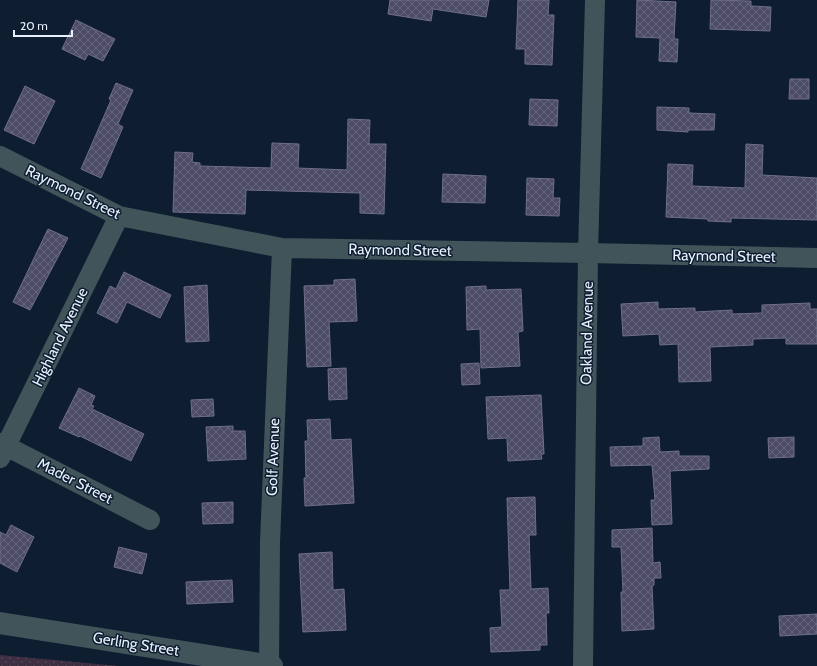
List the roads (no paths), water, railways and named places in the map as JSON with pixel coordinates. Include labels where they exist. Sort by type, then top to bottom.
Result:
[{"type":"street","name":"Oakland Avenue","points":[[583,666],[588,253],[595,0]]},
{"type":"street","name":"Raymond Street","points":[[0,156],[119,216],[282,248],[817,258]]},
{"type":"street","name":"Highland Avenue","points":[[2,449],[119,216]]},
{"type":"street","name":"Golf Avenue","points":[[270,666],[270,542],[282,248]]},
{"type":"street","name":"Mader Street","points":[[2,449],[150,520]]},
{"type":"street","name":"Gerling Street","points":[[0,623],[270,666]]}]
